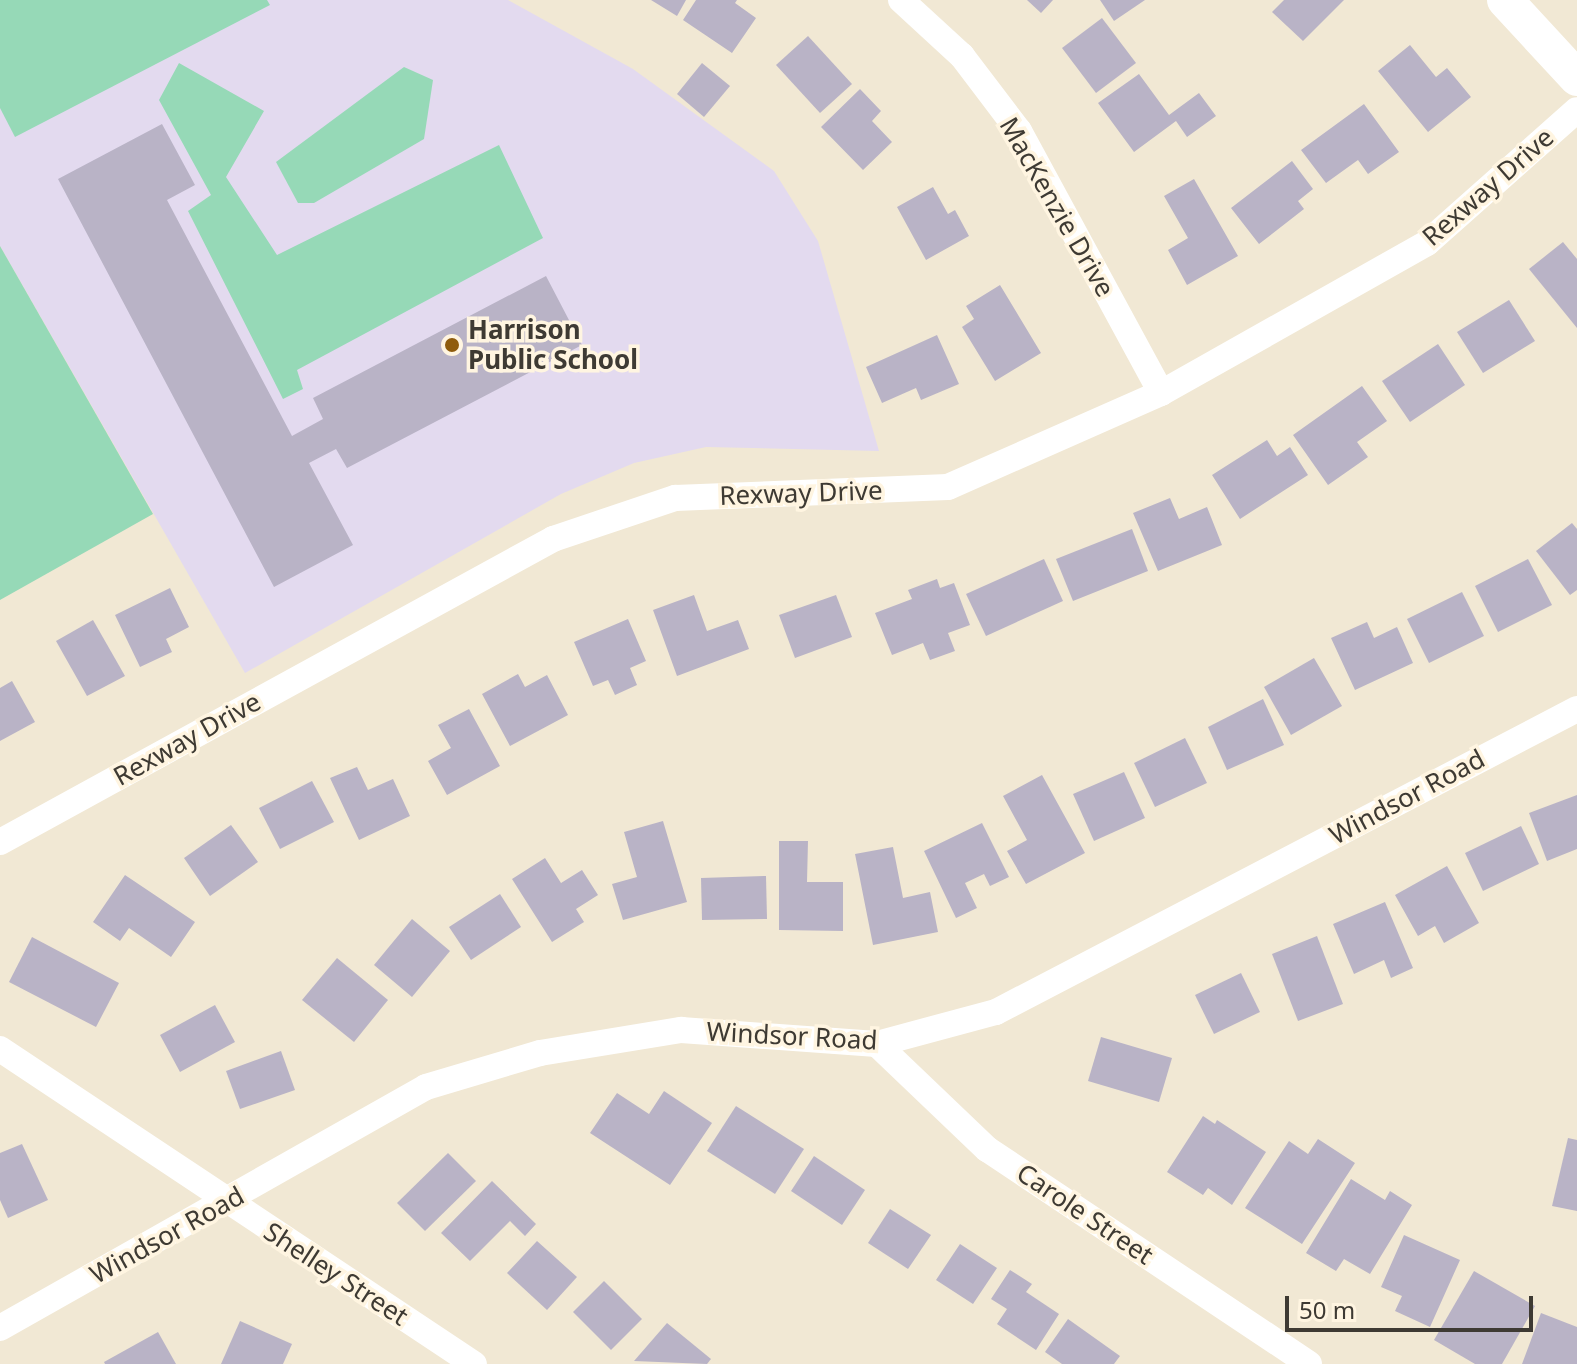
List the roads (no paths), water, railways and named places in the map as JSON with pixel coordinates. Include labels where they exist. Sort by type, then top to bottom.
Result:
[{"type":"street","name":"MacKenzie Drive","points":[[901,0],[962,56],[1019,131],[1161,393]]},
{"type":"street","points":[[1505,0],[1577,78]]},
{"type":"street","name":"Rexway Drive","points":[[0,842],[553,539],[675,498],[948,487],[1161,393],[1427,243],[1577,110]]},
{"type":"street","name":"Windsor Road","points":[[0,1328],[426,1087],[540,1053],[681,1030],[877,1044],[996,1012],[1577,709]]},
{"type":"street","name":"Carole Street","points":[[877,1044],[987,1149],[1309,1364]]},
{"type":"street","name":"Shelley Street","points":[[0,1049],[225,1202],[474,1364]]},
{"type":"place","name":"Harrison Public School","points":[[452,345]]}]
